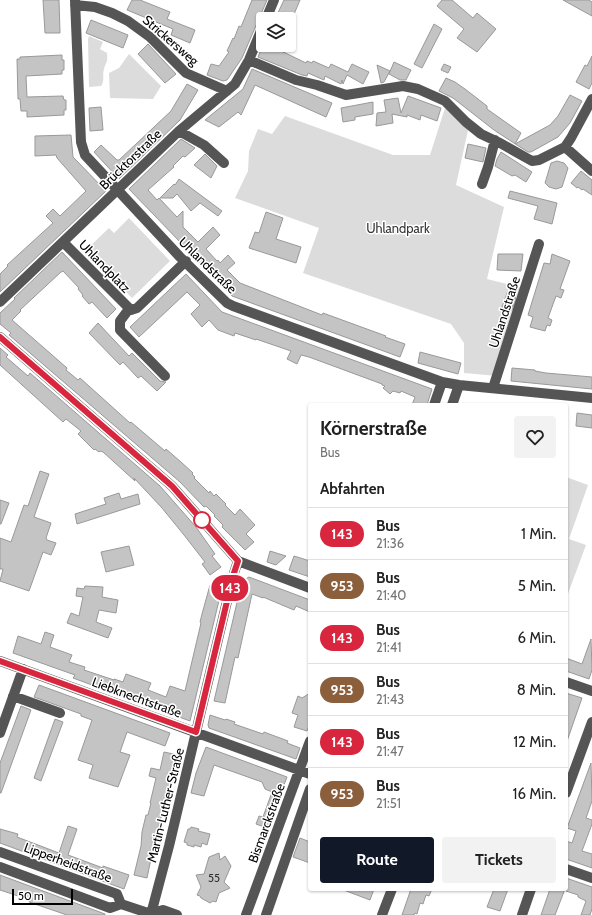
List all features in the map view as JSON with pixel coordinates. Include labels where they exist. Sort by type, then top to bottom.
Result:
[{"type":"street","points":[[269,12],[274,0]]},
{"type":"street","name":"Strickersweg","points":[[75,2],[112,13],[128,21],[147,34],[186,73],[227,91]]},
{"type":"street","name":"Uhlandstraße","points":[[75,2],[81,146],[86,158],[218,295],[233,306],[442,382],[592,398]]},
{"type":"street","name":"Brücktorstraße","points":[[0,302],[179,131],[238,81],[256,43]]},
{"type":"street","points":[[249,60],[296,80],[317,85],[346,95],[408,86],[446,101],[476,131],[532,161],[539,160],[565,147],[592,99]]},
{"type":"street","points":[[179,131],[204,145],[224,163]]},
{"type":"street","points":[[482,184],[495,140]]},
{"type":"street","points":[[565,147],[592,171]]},
{"type":"street","name":"Uhlandplatz","points":[[63,242],[129,309],[133,310],[137,308],[186,261]]},
{"type":"street","name":"Uhlandstraße","points":[[494,388],[539,244]]},
{"type":"street","name":"Uhlandplatz","points":[[129,309],[120,321],[120,330],[165,376]]},
{"type":"street","points":[[0,337],[172,486],[238,561],[308,587]]},
{"type":"street","points":[[435,403],[442,382]]},
{"type":"street","points":[[453,403],[459,385]]},
{"type":"street","name":"Martin-Luther-Straße","points":[[152,914],[233,576],[238,561]]},
{"type":"street","name":"Liebknechtstraße","points":[[0,661],[308,773]]},
{"type":"street","points":[[0,733],[23,670]]},
{"type":"street","points":[[568,683],[592,691]]},
{"type":"street","points":[[13,696],[60,713]]},
{"type":"street","points":[[568,788],[592,722]]},
{"type":"street","name":"Bismarckstraße","points":[[246,915],[308,747]]},
{"type":"street","points":[[266,915],[308,795]]},
{"type":"street","name":"Lipperheidstraße","points":[[0,852],[116,894],[121,904]]},
{"type":"street","name":"Lipperheidstraße","points":[[0,867],[110,908],[121,904],[152,914],[163,910],[177,915]]},
{"type":"street","points":[[568,870],[592,878]]},
{"type":"street","points":[[382,915],[391,891]]},
{"type":"street","points":[[522,915],[530,891]]},
{"type":"street","points":[[116,915],[121,904]]},
{"type":"green space","points":[[89,36],[103,42],[100,49],[107,53],[107,61],[103,71],[103,82],[101,86],[89,87]]},
{"type":"green space","points":[[129,54],[161,86],[153,99],[110,98],[109,73],[119,68]]},
{"type":"green space","name":"Uhlandpark","points":[[445,108],[468,130],[456,185],[504,207],[487,279],[523,288],[498,376],[464,373],[464,343],[451,324],[303,273],[319,228],[235,198],[248,171],[249,151],[258,129],[272,134],[285,116],[393,155],[430,155]]},
{"type":"green space","points":[[129,218],[170,261],[132,298],[86,250],[109,228],[114,233]]},
{"type":"green space","points":[[568,478],[588,485],[569,539],[586,545],[568,594]]},
{"type":"shaded area","points":[[510,291],[516,296],[516,304],[511,311],[503,311],[501,308],[507,292]]},
{"type":"building","points":[[43,0],[59,0],[60,33],[45,33]]},
{"type":"building","points":[[132,0],[140,0],[170,12],[167,19],[195,30],[190,43],[171,35],[173,29],[127,10]]},
{"type":"building","points":[[252,0],[267,0],[262,12],[256,12],[256,26],[242,58],[227,80],[223,81],[207,75],[211,64],[219,66],[229,52],[227,51],[233,38],[234,39],[239,26],[241,27]]},
{"type":"building","points":[[284,0],[300,0],[295,12],[278,12]]},
{"type":"building","points":[[442,0],[452,0],[473,18],[477,13],[496,29],[477,52],[457,38],[464,29],[437,6]]},
{"type":"building","points":[[563,0],[589,0],[592,2],[592,16]]},
{"type":"building","points":[[91,20],[128,35],[123,48],[86,33]]},
{"type":"building","points":[[434,24],[442,29],[422,68],[414,64]]},
{"type":"building","points":[[148,44],[176,74],[165,83],[138,54]]},
{"type":"building","points":[[260,52],[283,52],[306,63],[307,61],[312,63],[313,61],[329,68],[331,64],[348,72],[352,64],[369,72],[363,84],[347,75],[343,84],[342,80],[341,84],[325,76],[324,80],[308,73],[307,76],[302,75],[258,57]]},
{"type":"building","points":[[62,55],[62,60],[64,60],[64,70],[62,70],[62,74],[26,76],[27,97],[63,96],[64,100],[66,100],[66,110],[64,110],[64,115],[27,117],[27,111],[21,111],[20,99],[18,99],[17,59],[20,59],[20,57]]},
{"type":"building","points":[[592,56],[592,83],[589,89],[576,82],[585,65],[587,66]]},
{"type":"building","points":[[394,62],[411,70],[406,80],[400,80],[389,74]]},
{"type":"building","points":[[444,64],[451,67],[448,73],[441,70]]},
{"type":"building","points":[[377,65],[390,71],[384,82],[381,83]]},
{"type":"building","points":[[252,69],[332,103],[326,117],[255,85],[241,115],[238,112],[219,127],[205,120],[243,89]]},
{"type":"building","points":[[446,78],[465,89],[487,106],[487,109],[521,133],[515,144],[494,130],[453,98],[439,91]]},
{"type":"building","points":[[187,84],[198,90],[180,120],[119,179],[94,152],[101,145],[117,160],[119,160],[171,111]]},
{"type":"building","points":[[570,95],[582,101],[570,123],[558,137],[531,152],[528,152],[515,144],[550,125],[558,116]]},
{"type":"building","points":[[408,96],[441,108],[437,121],[421,115],[420,120],[407,115],[407,117],[392,114],[393,123],[376,126],[377,113],[386,112],[384,100],[398,98],[401,113]]},
{"type":"building","points":[[373,102],[373,114],[355,117],[355,120],[343,122],[341,108]]},
{"type":"building","points":[[101,107],[103,130],[90,131],[89,108]]},
{"type":"building","points":[[71,135],[73,157],[106,191],[0,292],[0,274],[8,266],[7,265],[53,223],[46,216],[53,209],[60,216],[86,191],[56,155],[35,156],[35,136]]},
{"type":"building","points":[[181,139],[195,148],[185,157],[183,156],[173,166],[174,167],[148,190],[157,200],[159,198],[177,217],[183,211],[183,227],[198,242],[213,227],[220,235],[206,249],[217,261],[218,260],[220,263],[228,255],[235,263],[227,270],[240,283],[322,315],[323,313],[405,344],[400,357],[232,296],[129,189]]},
{"type":"building","points":[[468,144],[486,148],[483,162],[465,158]]},
{"type":"building","points":[[501,152],[532,172],[526,182],[495,166]]},
{"type":"building","points":[[205,154],[217,166],[211,178],[194,165]]},
{"type":"building","points":[[557,161],[564,163],[568,168],[562,187],[556,189],[549,187],[545,183],[551,163]]},
{"type":"building","points":[[581,171],[592,180],[592,195],[583,189],[577,188],[571,183]]},
{"type":"building","points":[[179,179],[222,211],[218,216],[200,203],[191,211],[177,194],[173,198],[160,198],[174,184],[175,185]]},
{"type":"building","points":[[510,191],[557,203],[552,224],[534,219],[538,206],[508,198]]},
{"type":"building","points":[[266,212],[283,218],[276,239],[301,247],[296,263],[249,248],[255,232],[259,233]]},
{"type":"building","points":[[62,252],[116,309],[107,318],[92,302],[89,304],[82,296],[83,295],[78,289],[79,288],[63,271],[20,310],[21,311],[12,320],[67,368],[66,370],[78,380],[80,378],[130,423],[131,422],[165,451],[166,449],[181,462],[193,473],[194,478],[209,493],[210,491],[214,496],[216,494],[235,515],[240,509],[255,525],[246,534],[254,542],[245,550],[222,527],[223,525],[214,516],[215,515],[206,506],[204,507],[180,482],[9,335],[11,333],[0,324],[0,313]]},
{"type":"building","points":[[498,254],[523,254],[521,271],[497,270]]},
{"type":"building","points":[[552,254],[570,261],[560,289],[564,290],[561,298],[556,296],[548,318],[552,320],[550,326],[547,325],[545,331],[530,327],[533,317],[528,315],[544,263],[550,264]]},
{"type":"building","points":[[186,274],[222,312],[432,389],[428,403],[413,403],[415,397],[401,391],[400,393],[393,391],[390,394],[383,388],[385,386],[382,384],[309,357],[301,355],[297,364],[287,359],[291,351],[256,339],[235,333],[234,336],[218,330],[209,320],[202,327],[191,314],[200,305],[187,292],[139,337],[130,327]]},
{"type":"building","points":[[98,323],[129,356],[132,353],[160,381],[166,382],[157,391],[141,376],[138,378],[123,362],[120,365],[89,333]]},
{"type":"building","points":[[0,348],[8,355],[6,357],[28,376],[30,373],[160,486],[196,527],[215,554],[212,556],[221,567],[210,575],[202,564],[205,562],[184,535],[162,508],[134,478],[135,481],[103,452],[94,450],[78,434],[81,431],[66,419],[63,422],[0,365]]},
{"type":"building","points":[[420,352],[461,363],[458,374],[418,363]]},
{"type":"building","points":[[512,368],[592,377],[592,389],[511,381]]},
{"type":"building","points":[[577,413],[592,415],[592,428],[576,426]]},
{"type":"building","points":[[40,471],[49,474],[34,517],[51,523],[46,538],[47,540],[56,543],[51,555],[43,552],[29,591],[0,581],[3,569],[0,569],[0,538],[11,542],[24,505],[28,506]]},
{"type":"building","points":[[119,493],[121,499],[138,494],[140,504],[77,524],[75,514],[106,504],[104,498]]},
{"type":"building","points":[[0,500],[9,503],[1,524],[0,524]]},
{"type":"building","points":[[129,546],[134,565],[106,572],[101,552]]},
{"type":"building","points":[[270,551],[286,556],[276,565],[267,562]]},
{"type":"building","points":[[294,556],[308,560],[308,576],[289,570]]},
{"type":"building","points":[[249,577],[308,599],[308,611],[296,606],[294,610],[252,594],[238,658],[235,657],[225,703],[214,701],[242,581]]},
{"type":"building","points":[[210,585],[222,588],[190,721],[73,678],[75,675],[13,653],[18,636],[41,644],[45,632],[54,635],[50,647],[72,655],[69,662],[85,667],[84,670],[123,682],[126,674],[151,683],[148,690],[166,697],[170,686],[185,691],[200,622]]},
{"type":"building","points":[[85,586],[103,587],[102,597],[118,600],[116,613],[99,610],[96,622],[112,628],[108,638],[67,623],[71,613],[79,616],[83,597],[76,596],[77,588],[84,589]]},
{"type":"building","points":[[591,639],[592,670],[589,679],[568,672],[568,659],[582,664]]},
{"type":"building","points":[[39,685],[170,733],[165,746],[127,732],[120,752],[130,755],[118,787],[89,778],[93,765],[78,760],[92,720],[81,716],[81,714],[34,697]]},
{"type":"building","points":[[308,694],[307,731],[294,727],[298,715],[292,713],[298,696],[302,698]]},
{"type":"building","points":[[568,694],[582,698],[568,738]]},
{"type":"building","points":[[21,706],[31,710],[0,793],[0,763]]},
{"type":"building","points":[[210,715],[235,722],[234,724],[263,734],[264,732],[288,741],[287,743],[300,748],[296,759],[209,728],[208,725]]},
{"type":"building","points":[[55,719],[63,722],[41,781],[34,778]]},
{"type":"building","points":[[206,747],[287,777],[282,790],[281,789],[267,828],[256,824],[259,816],[263,817],[272,792],[265,789],[262,782],[214,765],[204,796],[191,793],[196,773]]},
{"type":"building","points":[[164,752],[178,755],[173,782],[169,788],[170,791],[166,798],[147,878],[134,875],[141,846],[142,832],[146,815],[148,815],[156,778],[149,776],[151,768],[160,770]]},
{"type":"building","points":[[591,763],[592,801],[586,818],[592,820],[592,824],[582,851],[592,854],[592,868],[568,860],[568,842],[572,843],[576,831],[568,828]]},
{"type":"building","points":[[68,826],[77,829],[68,855],[103,868],[103,866],[129,875],[124,889],[0,843],[0,829],[18,834],[17,837],[59,853]]},
{"type":"building","points":[[191,827],[199,829],[198,831],[210,834],[207,845],[202,843],[201,847],[194,845],[194,847],[187,845],[187,843],[184,842],[188,829]]},
{"type":"building","points":[[300,838],[308,841],[308,862],[293,857]]},
{"type":"building","points":[[219,853],[220,860],[225,856],[231,866],[224,882],[230,888],[219,893],[216,902],[213,901],[210,903],[197,895],[201,887],[196,875],[204,874],[209,857]]},
{"type":"building","points":[[0,875],[105,915],[67,915],[29,902],[30,900],[0,890]]},
{"type":"building","points":[[568,879],[592,887],[592,909],[590,915],[581,915],[586,901],[578,897],[578,895],[566,891],[568,891]]},
{"type":"building","points":[[346,891],[373,891],[370,900]]},
{"type":"building","points":[[410,891],[431,891],[429,896],[426,895],[423,904],[420,903],[417,914],[402,915]]},
{"type":"building","points":[[493,891],[507,891],[500,911],[487,907]]},
{"type":"building","points":[[549,891],[564,891],[555,915],[541,915]]},
{"type":"bus line","name":"143","points":[[0,337],[172,486],[238,561],[233,576],[196,732],[0,661]]}]
